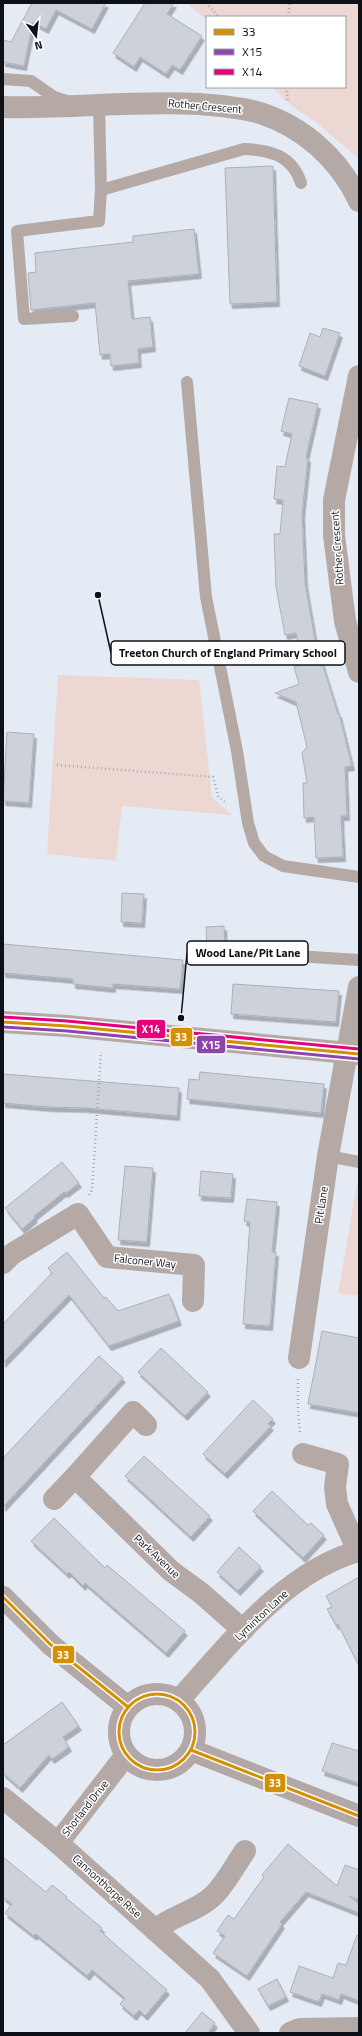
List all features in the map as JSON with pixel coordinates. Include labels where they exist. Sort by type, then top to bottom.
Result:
[{"type":"main road","points":[[3,1597],[51,1645],[128,1707]]},
{"type":"main road","points":[[158,1694],[165,1694],[179,1700],[189,1710],[196,1728],[195,1741],[191,1750],[183,1761],[172,1768],[159,1771],[144,1768],[132,1762],[126,1755],[119,1735],[122,1717],[128,1707],[145,1696],[158,1694]]},
{"type":"main road","points":[[191,1750],[359,1816]]},
{"type":"street","name":"Rother Crescent","points":[[8,107],[176,103],[226,106],[259,112],[282,122],[313,141],[336,165],[352,186],[359,201]]},
{"type":"street","name":"Rother Crescent","points":[[359,376],[334,500],[334,535],[344,621],[359,672]]},
{"type":"street","points":[[3,1022],[102,1029],[354,1053],[359,987]]},
{"type":"street","name":"Pit Lane","points":[[299,1358],[328,1156],[354,1053]]},
{"type":"street","points":[[3,1262],[12,1254],[78,1214]]},
{"type":"street","name":"Falconer Way","points":[[78,1214],[107,1257],[194,1265],[192,1301]]},
{"type":"street","points":[[54,1499],[133,1412],[146,1425]]},
{"type":"street","points":[[303,1454],[338,1464],[335,1487],[337,1504],[358,1551]]},
{"type":"street","name":"Park Avenue","points":[[75,1477],[171,1571],[201,1593],[243,1630]]},
{"type":"street","name":"Lyminton Lane","points":[[179,1700],[243,1630],[284,1591],[334,1559],[358,1551]]},
{"type":"street","name":"Shorland Drive","points":[[3,1798],[58,1843],[126,1755]]},
{"type":"street","name":"Cannonthorpe Rise","points":[[58,1843],[210,1979],[249,2033]]},
{"type":"street","points":[[155,1930],[165,1922],[185,1914],[214,1895],[245,1851]]},
{"type":"street","points":[[290,2033],[300,2029],[359,2028]]},
{"type":"lane","points":[[3,79],[31,81],[54,97],[77,105]]},
{"type":"lane","points":[[74,316],[24,319],[17,231],[99,221],[101,190],[99,104]]},
{"type":"lane","points":[[101,190],[244,149],[262,150],[276,154],[288,162],[297,171],[301,183]]},
{"type":"lane","points":[[187,382],[206,597],[237,751],[248,823],[254,843],[264,856],[283,866],[359,877]]},
{"type":"lane","points":[[251,953],[359,960]]},
{"type":"lane","points":[[328,1156],[359,1162]]},
{"type":"path","points":[[206,3],[218,16]]},
{"type":"path","points":[[288,16],[290,3]]},
{"type":"path","points":[[57,765],[213,777],[218,796],[248,823]]},
{"type":"path","points":[[78,1214],[92,1190],[102,1029]]},
{"type":"path","points":[[299,1358],[298,1411],[303,1454]]},
{"type":"shaded area","points":[[186,3],[359,3],[359,159],[317,123],[293,107],[273,88],[346,88],[346,16],[206,16],[206,19]]},
{"type":"shaded area","points":[[58,675],[199,680],[212,797],[232,815],[122,806],[116,861],[47,854]]},
{"type":"shaded area","points":[[357,1184],[359,1185],[359,1296],[338,1293]]},
{"type":"building","points":[[32,3],[106,3],[92,29],[56,10],[46,29],[33,22],[24,66],[3,62],[3,40],[11,42]]},
{"type":"building","points":[[145,3],[174,3],[167,14],[202,36],[180,70],[172,65],[166,74],[140,57],[134,67],[113,53]]},
{"type":"building","points":[[273,166],[277,302],[230,304],[225,168]]},
{"type":"building","points":[[194,229],[199,274],[128,281],[132,319],[150,317],[153,347],[138,349],[139,363],[111,366],[110,354],[100,355],[95,303],[31,310],[28,273],[36,272],[35,253],[133,242],[133,236]]},
{"type":"building","points":[[323,328],[340,333],[325,376],[299,366],[310,333],[320,337]]},
{"type":"building","points":[[289,398],[318,404],[306,457],[308,458],[302,514],[305,583],[315,640],[338,714],[339,713],[352,766],[345,767],[347,816],[341,816],[343,857],[316,858],[314,817],[304,818],[303,783],[307,783],[302,753],[307,747],[296,702],[275,693],[299,684],[294,667],[302,664],[296,633],[285,635],[276,587],[274,534],[280,534],[283,500],[274,499],[277,466],[285,467],[292,434],[281,431]]},
{"type":"building","points":[[7,732],[34,734],[29,803],[3,801]]},
{"type":"building","points":[[122,893],[144,894],[142,923],[121,922]]},
{"type":"building","points":[[224,926],[225,946],[207,947],[206,927]]},
{"type":"building","points":[[3,944],[183,960],[180,989],[113,984],[113,988],[73,984],[73,979],[3,973]]},
{"type":"building","points":[[233,984],[339,991],[336,1022],[231,1014]]},
{"type":"building","points":[[200,1072],[324,1084],[321,1113],[187,1099],[189,1079],[199,1080]]},
{"type":"building","points":[[3,1074],[179,1088],[177,1116],[3,1103]]},
{"type":"building","points":[[62,1162],[79,1183],[66,1193],[64,1192],[34,1216],[35,1218],[22,1229],[5,1208]]},
{"type":"building","points":[[125,1166],[153,1168],[147,1242],[118,1240]]},
{"type":"building","points":[[201,1171],[233,1174],[231,1198],[199,1196]]},
{"type":"building","points":[[247,1199],[277,1202],[272,1252],[276,1252],[270,1326],[243,1324],[250,1222],[244,1221]]},
{"type":"building","points":[[67,1252],[104,1298],[106,1297],[118,1311],[169,1294],[179,1321],[109,1346],[69,1295],[3,1363],[3,1324],[52,1273],[48,1268]]},
{"type":"building","points":[[322,1331],[359,1338],[359,1413],[308,1404]]},
{"type":"building","points":[[161,1348],[208,1392],[185,1416],[138,1372]]},
{"type":"building","points":[[99,1356],[123,1378],[3,1507],[3,1458]]},
{"type":"building","points":[[253,1400],[273,1419],[268,1424],[271,1426],[225,1474],[203,1454]]},
{"type":"building","points":[[144,1456],[210,1516],[191,1537],[125,1476]]},
{"type":"building","points":[[272,1491],[308,1525],[311,1523],[324,1535],[303,1558],[253,1511]]},
{"type":"building","points":[[54,1518],[105,1568],[107,1565],[185,1631],[166,1653],[85,1583],[83,1586],[69,1572],[67,1574],[31,1541]]},
{"type":"building","points":[[239,1547],[261,1567],[238,1591],[217,1572]]},
{"type":"building","points":[[359,1577],[359,1666],[338,1624],[336,1625],[327,1609],[332,1607],[326,1596]]},
{"type":"building","points":[[62,1702],[79,1726],[63,1737],[69,1747],[52,1759],[49,1755],[20,1788],[3,1773],[3,1745]]},
{"type":"building","points":[[332,1743],[359,1751],[359,1783],[322,1771]]},
{"type":"building","points":[[288,1844],[337,1886],[345,1865],[359,1870],[359,1900],[349,1896],[359,1904],[359,1913],[306,1892],[280,1922],[282,1924],[247,1976],[213,1953],[225,1936],[217,1931],[228,1915],[234,1919],[264,1877],[262,1875]]},
{"type":"building","points":[[3,1857],[46,1892],[52,1885],[67,1897],[66,1898],[102,1928],[100,1931],[167,1990],[145,2016],[139,2010],[134,2016],[120,2004],[125,1998],[92,1970],[87,1976],[36,1934],[34,1936],[5,1913],[12,1904],[3,1897]]},
{"type":"building","points":[[357,1935],[359,1935],[359,2001],[341,1994],[339,2000],[322,1994],[319,2002],[290,1992],[299,1966],[333,1978],[338,1963],[346,1965]]},
{"type":"building","points":[[277,1979],[286,1997],[268,2006],[258,1989]]},
{"type":"building","points":[[202,2012],[215,2023],[208,2033],[185,2033]]},
{"type":"transit line","name":"X14","points":[[3,1017],[67,1021],[359,1049]]},
{"type":"transit line","name":"33","points":[[3,1022],[67,1026],[359,1054]]},
{"type":"transit line","name":"X15","points":[[3,1027],[67,1031],[359,1059]]},
{"type":"transit line","name":"33","points":[[3,1597],[51,1645],[128,1707]]},
{"type":"transit line","name":"33","points":[[157,1694],[172,1697],[184,1705],[192,1717],[195,1732],[192,1747],[184,1759],[172,1767],[157,1770],[142,1767],[130,1759],[122,1747],[119,1732],[122,1717],[130,1705],[142,1697],[157,1694]]},
{"type":"transit line","name":"33","points":[[191,1750],[359,1816]]},
{"type":"place","name":"Treeton Church of England Primary School","points":[[98,595]]},
{"type":"place","name":"Wood Lane/Pit Lane","points":[[181,1018]]}]
